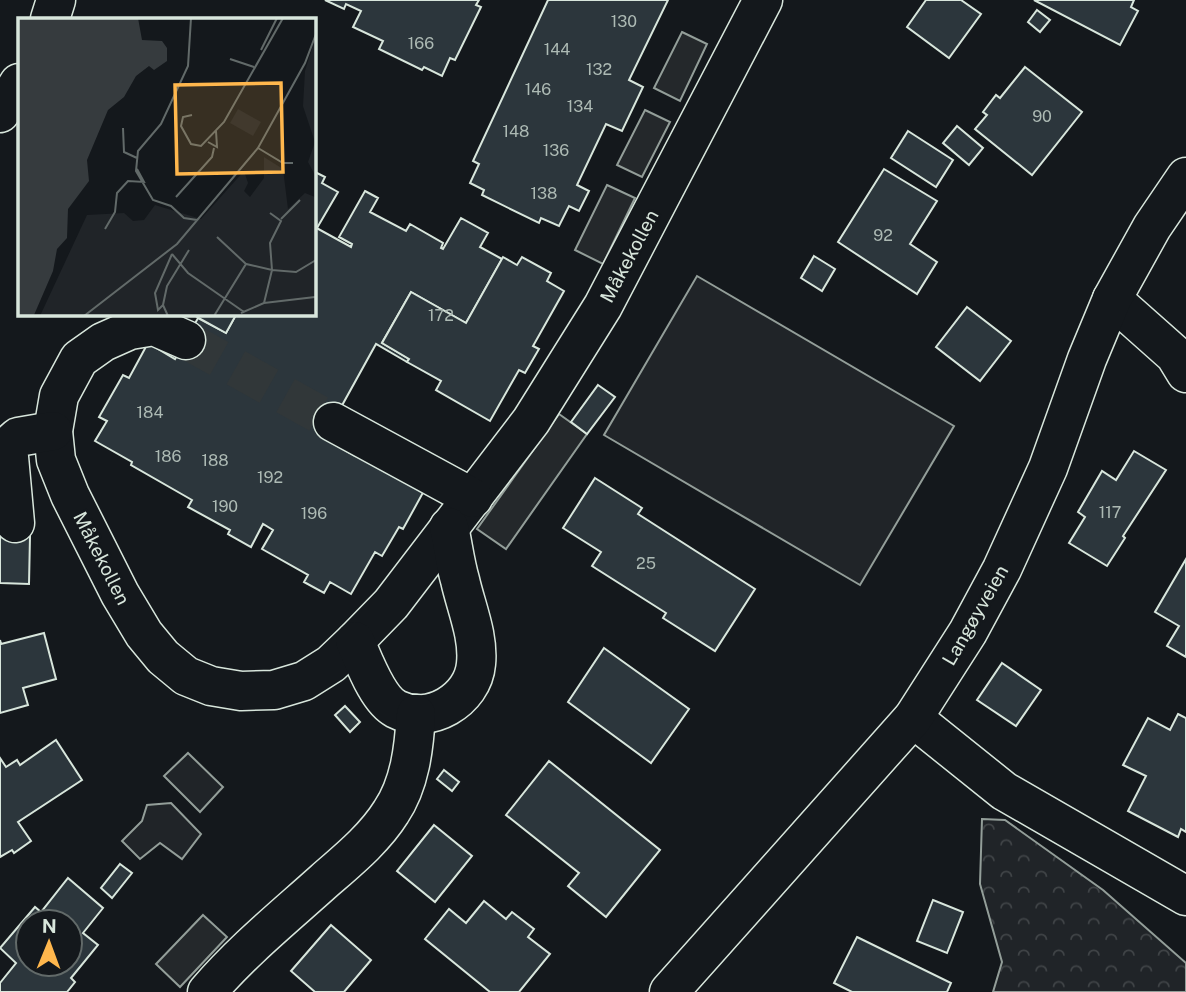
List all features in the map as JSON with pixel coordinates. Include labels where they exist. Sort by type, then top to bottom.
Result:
[{"type":"street","points":[[50,18],[56,0]]},
{"type":"street","name":"Måkekollen","points":[[186,340],[154,327],[130,330],[103,342],[79,359],[59,396],[53,431],[56,460],[70,495],[120,594],[144,634],[163,657],[186,676],[211,686],[241,691],[274,691],[313,675],[331,664],[355,642],[391,604],[531,421],[589,329],[764,0]]},
{"type":"street","points":[[0,113],[18,85]]},
{"type":"street","name":"Langøyveien","points":[[669,992],[913,718],[968,632],[1002,569],[1048,468],[1087,359],[1112,299],[1152,228],[1186,177]]},
{"type":"street","points":[[1112,299],[1175,355],[1186,373]]},
{"type":"street","points":[[333,422],[473,498]]},
{"type":"street","points":[[15,523],[8,446],[18,437],[53,431]]},
{"type":"street","points":[[355,642],[378,690],[395,709],[416,715],[437,712],[457,701],[469,685],[476,666],[476,642],[449,527]]},
{"type":"street","points":[[207,992],[230,965],[367,843],[392,811],[407,778],[414,748],[416,715]]},
{"type":"street","points":[[913,718],[1004,792],[1186,896]]},
{"type":"green space","points":[[697,276],[954,426],[860,585],[604,435]]},
{"type":"green space","points":[[188,753],[223,787],[200,812],[164,776]]},
{"type":"green space","points":[[171,803],[201,834],[182,859],[160,843],[140,859],[122,841],[142,821],[147,805]]},
{"type":"green space","points":[[982,819],[1005,820],[1103,890],[1186,963],[1186,992],[993,992],[1002,962],[980,884]]},
{"type":"shaded area","points":[[682,32],[707,44],[680,101],[654,88]]},
{"type":"shaded area","points":[[645,110],[670,122],[642,177],[617,165]]},
{"type":"shaded area","points":[[607,185],[635,198],[603,264],[575,250]]},
{"type":"shaded area","points":[[559,414],[587,434],[506,549],[477,529]]},
{"type":"shaded area","points":[[203,915],[227,937],[180,987],[156,964]]},
{"type":"building","points":[[325,0],[479,0],[476,5],[481,7],[455,60],[450,58],[442,76],[424,67],[422,70],[379,49],[383,41],[353,27],[361,11],[346,4],[344,9]]},
{"type":"building","points":[[548,0],[668,0],[629,80],[643,87],[622,131],[606,124],[577,185],[589,191],[579,211],[569,206],[559,226],[541,218],[539,223],[482,195],[484,190],[470,183],[479,164],[473,161]]},
{"type":"building","points":[[926,0],[961,0],[981,14],[949,58],[907,27]]},
{"type":"building","points":[[1034,0],[1134,0],[1131,7],[1138,11],[1120,45]]},
{"type":"building","points":[[1037,10],[1050,20],[1040,32],[1028,22]]},
{"type":"building","points":[[1025,67],[1082,112],[1032,175],[975,129],[987,115],[983,112],[996,95],[1000,98]]},
{"type":"building","points":[[957,126],[983,148],[969,165],[943,143]]},
{"type":"building","points":[[908,131],[953,160],[936,187],[891,158]]},
{"type":"building","points":[[884,169],[937,201],[910,244],[937,262],[917,294],[838,242]]},
{"type":"building","points":[[315,172],[325,177],[322,183],[338,192],[317,228]]},
{"type":"building","points":[[365,191],[378,198],[370,212],[406,231],[410,224],[443,243],[443,249],[461,218],[488,233],[480,247],[502,259],[466,323],[411,292],[382,343],[409,359],[407,362],[376,344],[324,438],[355,456],[358,451],[425,489],[403,529],[399,527],[382,556],[375,552],[351,594],[330,582],[324,593],[304,582],[308,575],[262,549],[273,530],[263,524],[251,547],[228,534],[230,530],[188,507],[192,500],[95,441],[107,421],[99,417],[123,375],[129,378],[148,343],[175,359],[198,318],[226,333],[236,315],[315,315],[315,227],[351,247],[352,244],[339,237]]},
{"type":"building","points":[[814,256],[835,269],[822,291],[801,278]]},
{"type":"building","points":[[503,257],[517,265],[522,257],[551,273],[547,281],[564,291],[533,346],[539,349],[525,373],[519,370],[490,421],[436,390],[441,381],[407,362],[409,359],[382,343],[411,292],[466,323]]},
{"type":"building","points":[[967,307],[1011,341],[980,381],[936,347]]},
{"type":"building","points":[[194,315],[236,315],[226,333]]},
{"type":"building","points":[[598,385],[615,397],[587,434],[571,422]]},
{"type":"building","points":[[1134,451],[1166,470],[1107,566],[1069,543],[1085,517],[1078,512],[1102,471],[1116,480]]},
{"type":"building","points":[[595,478],[642,508],[638,514],[755,589],[715,651],[663,618],[666,613],[592,566],[601,552],[563,528]]},
{"type":"building","points":[[0,536],[30,536],[29,584],[0,583]]},
{"type":"building","points":[[1186,559],[1186,657],[1167,646],[1179,626],[1155,612]]},
{"type":"building","points":[[44,633],[56,679],[23,688],[28,705],[0,713],[0,640],[1,644]]},
{"type":"building","points":[[604,648],[689,709],[651,763],[568,702]]},
{"type":"building","points":[[1002,663],[1041,690],[1016,726],[977,700]]},
{"type":"building","points":[[345,706],[360,722],[350,732],[335,715]]},
{"type":"building","points":[[1178,714],[1186,718],[1186,832],[1181,829],[1178,837],[1128,811],[1146,776],[1123,765],[1148,718],[1170,730]]},
{"type":"building","points":[[56,740],[82,780],[18,822],[31,841],[14,853],[12,850],[0,857],[0,758],[6,767],[17,760],[20,765]]},
{"type":"building","points":[[549,761],[660,850],[606,917],[568,886],[579,873],[506,815]]},
{"type":"building","points":[[444,770],[459,782],[452,791],[437,779]]},
{"type":"building","points":[[434,825],[472,856],[435,902],[397,871]]},
{"type":"building","points":[[120,864],[132,873],[112,898],[101,888]]},
{"type":"building","points":[[68,878],[103,908],[84,932],[84,908],[44,908]]},
{"type":"building","points":[[933,900],[963,912],[947,953],[917,941]]},
{"type":"building","points":[[484,901],[506,919],[512,912],[534,929],[528,937],[550,954],[519,992],[490,992],[425,939],[449,909],[466,923]]},
{"type":"building","points":[[331,925],[371,960],[344,992],[315,992],[291,971]]},
{"type":"building","points":[[14,932],[14,961],[0,948]]},
{"type":"building","points":[[84,934],[98,945],[84,962]]},
{"type":"building","points":[[857,937],[951,983],[947,992],[852,992],[834,983]]},
{"type":"building","points":[[14,966],[14,978],[71,978],[75,982],[67,992],[0,992],[0,983]]},
{"type":"tunnel","points":[[186,340],[333,422]]}]
